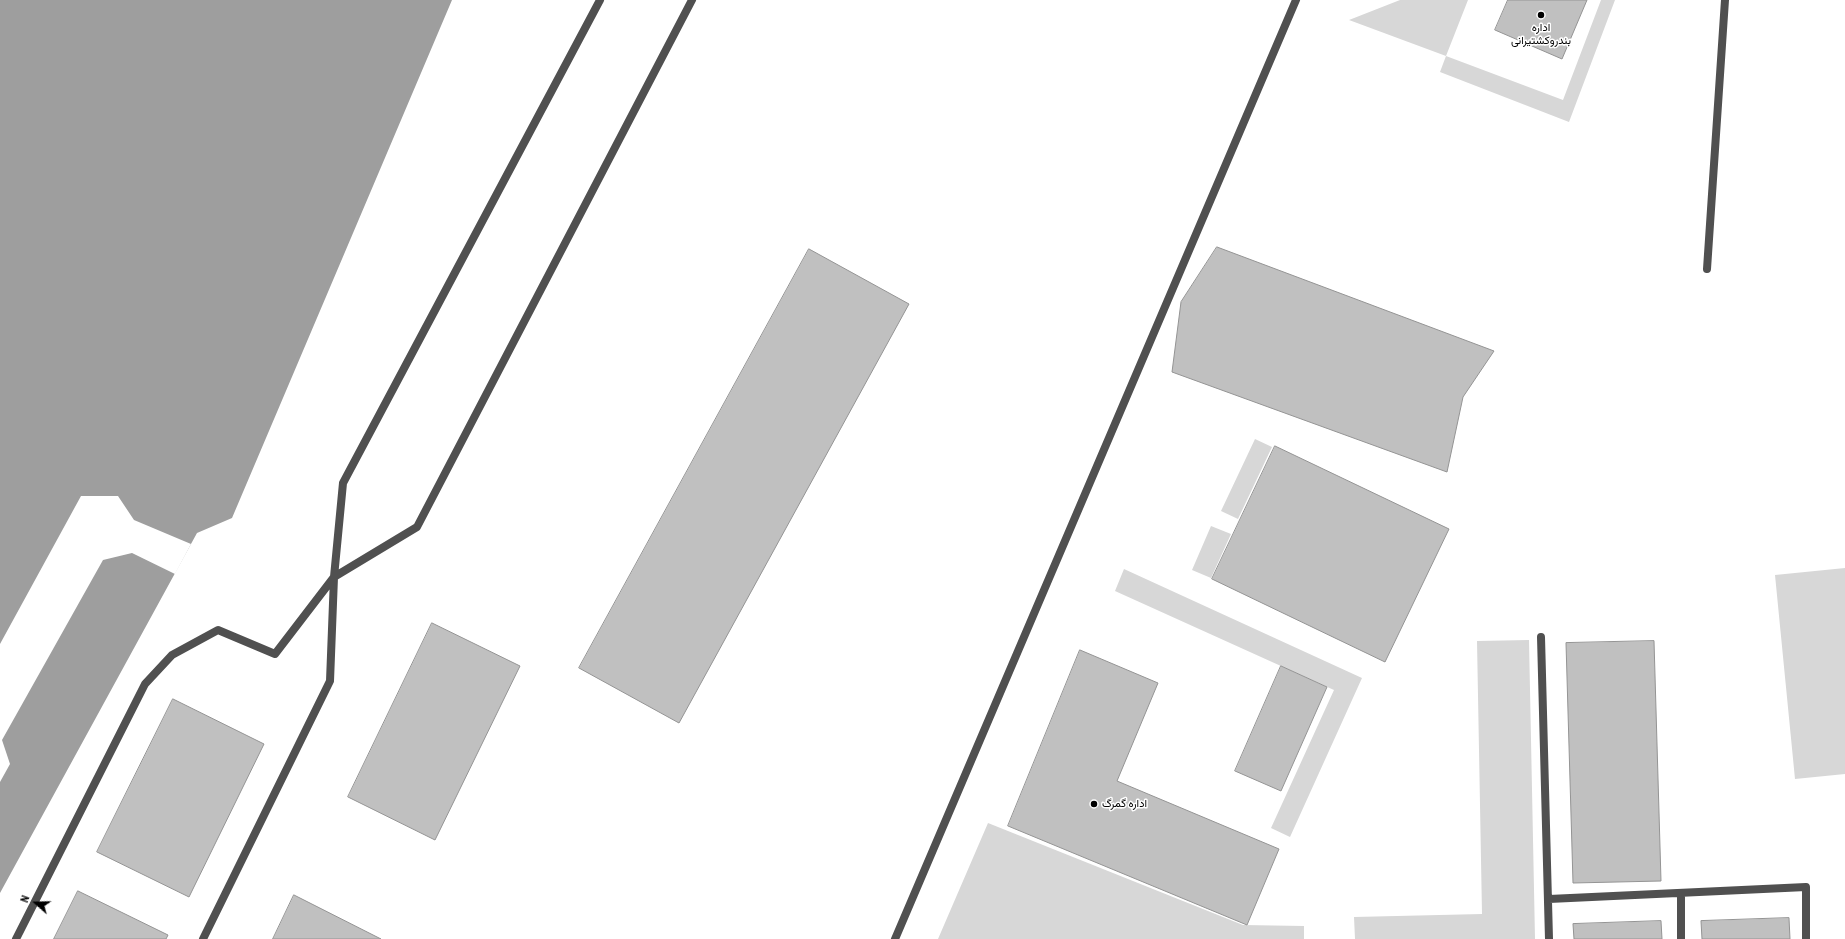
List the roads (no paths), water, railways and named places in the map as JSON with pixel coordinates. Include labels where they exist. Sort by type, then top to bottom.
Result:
[{"type":"lane","points":[[203,939],[330,681],[334,577],[343,483],[600,0]]},
{"type":"lane","points":[[16,939],[145,684],[172,655],[218,630],[275,654],[334,577],[417,527],[692,0]]},
{"type":"lane","points":[[895,939],[1296,0]]},
{"type":"lane","points":[[1707,269],[1725,0]]},
{"type":"lane","points":[[1541,637],[1549,939]]},
{"type":"lane","points":[[1549,899],[1806,887],[1806,939]]},
{"type":"lane","points":[[1681,892],[1681,939]]},
{"type":"place","name":"اداره بندروکشتیرانی","points":[[1541,15]]},
{"type":"place","name":"اداره گمرگ","points":[[1094,804]]}]
